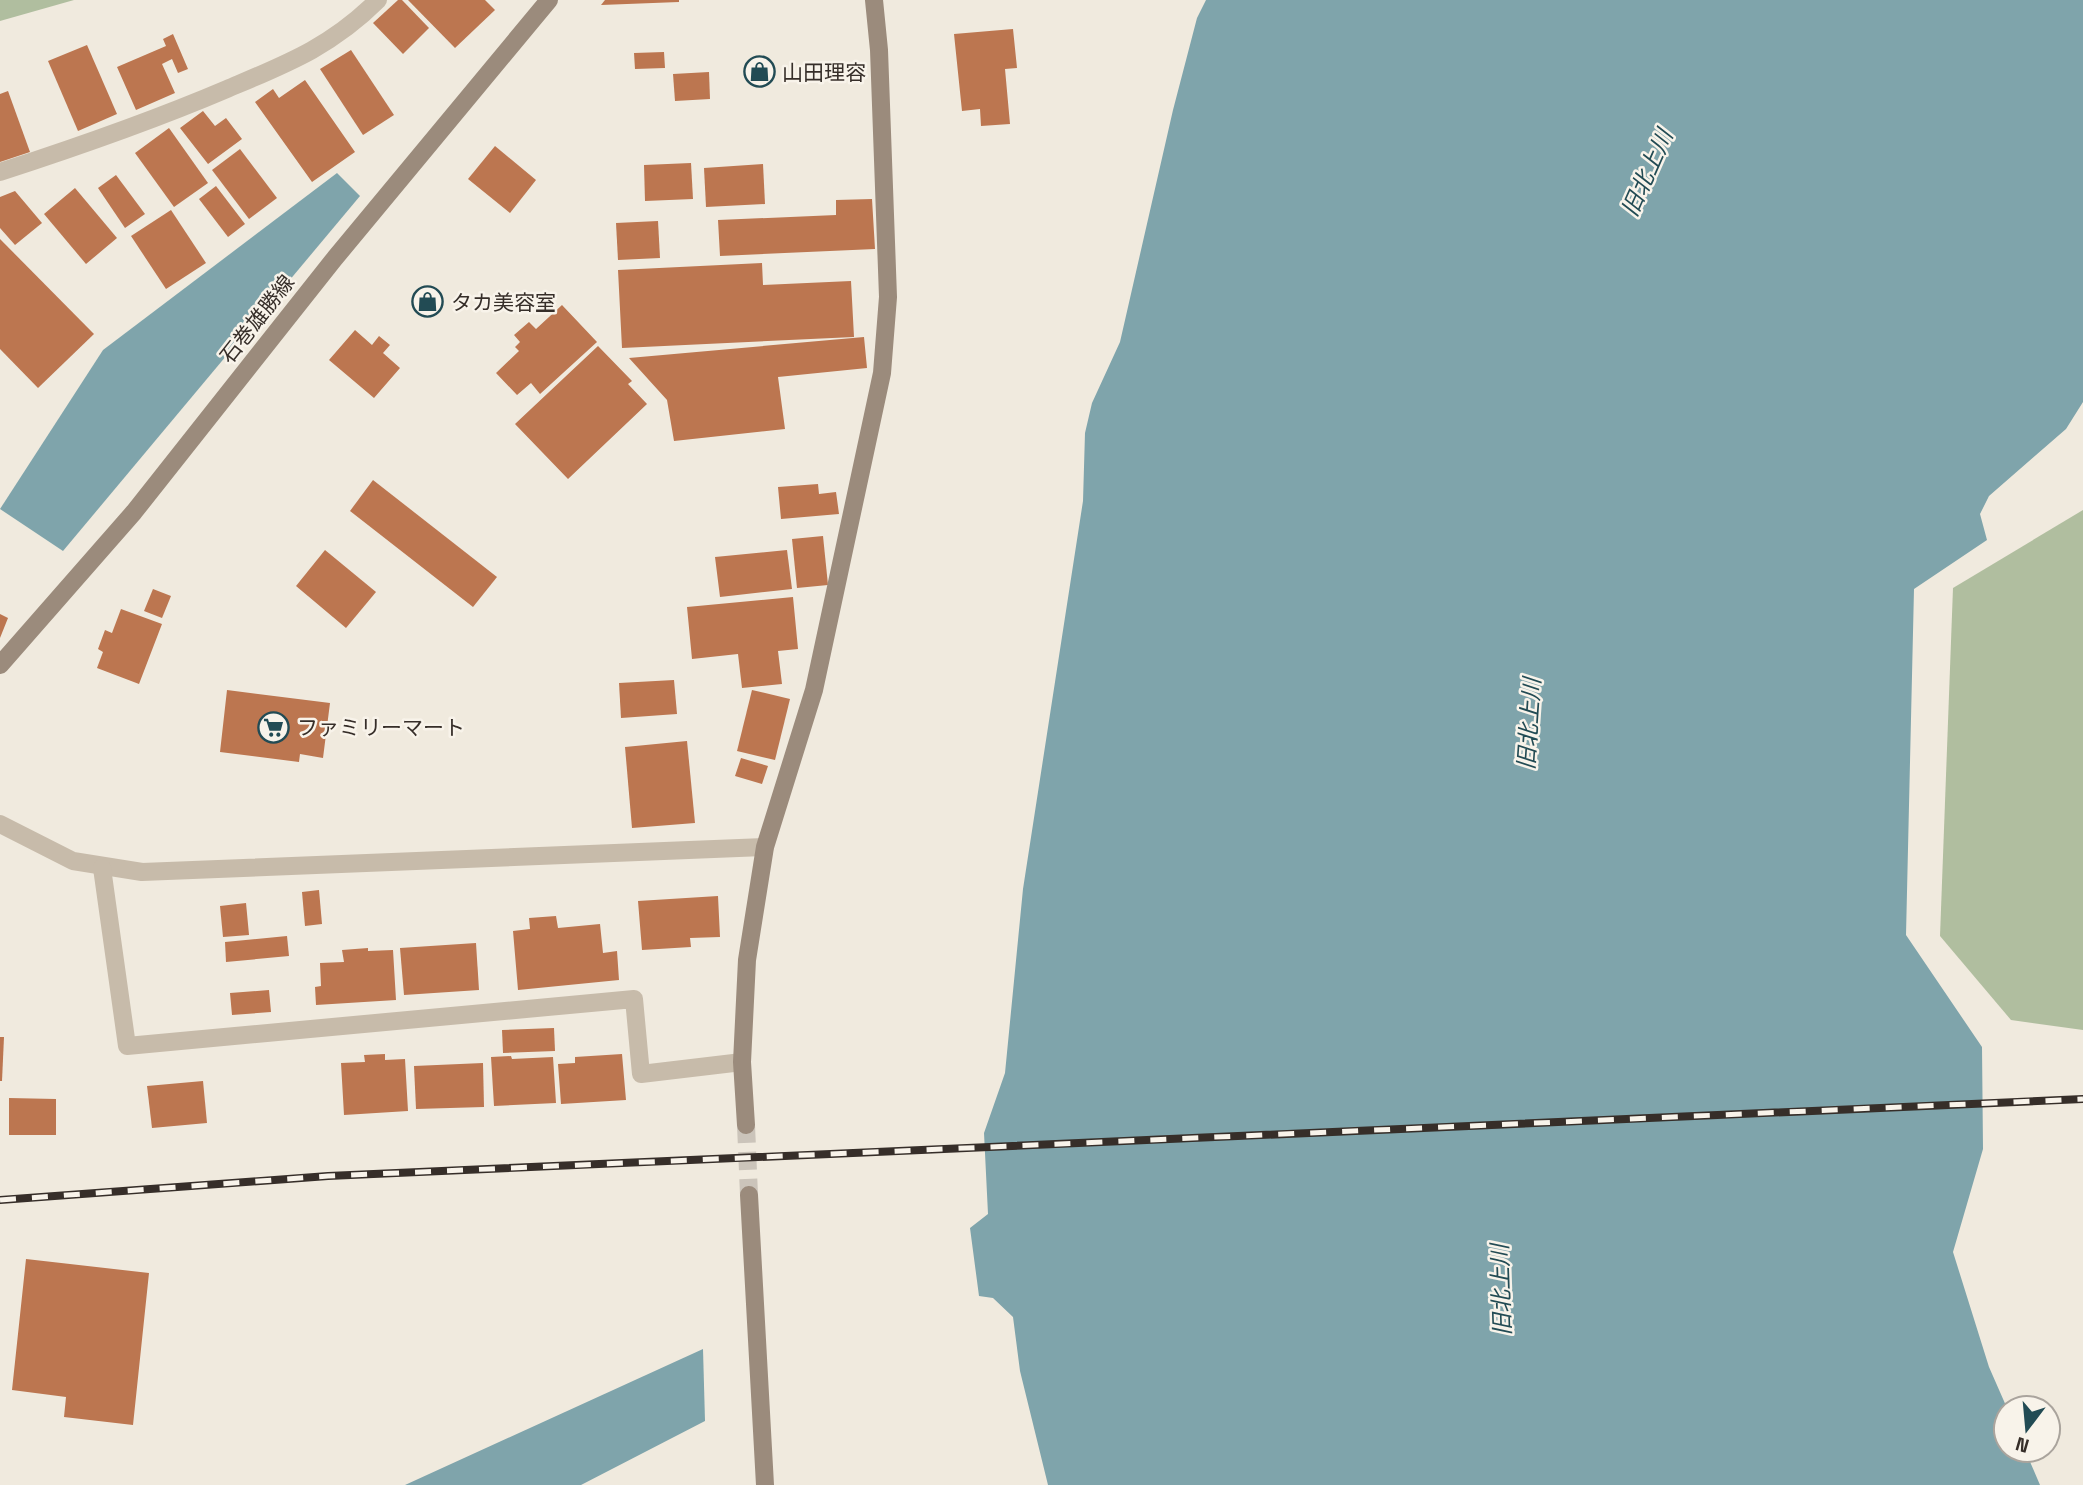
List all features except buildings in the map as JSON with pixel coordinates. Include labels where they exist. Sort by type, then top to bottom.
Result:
[{"type":"street","points":[[0,172],[139,126],[310,54],[362,16],[378,0]]},
{"type":"street","name":"石巻雄勝線","points":[[0,666],[134,512],[335,258],[549,0]]},
{"type":"street","points":[[746,1125],[742,1062],[747,960],[765,847],[814,690],[882,373],[888,297],[879,50],[874,0]]},
{"type":"street","points":[[0,824],[73,861],[102,868],[142,872],[765,847]]},
{"type":"street","points":[[102,868],[127,1046],[634,999],[641,1074],[742,1062]]},
{"type":"street","points":[[748,1195],[765,1485]]},
{"type":"green space","points":[[0,0],[74,0],[0,21]]},
{"type":"green space","points":[[2083,510],[2083,1030],[2011,1020],[1940,936],[1953,588]]},
{"type":"water","name":"旧北上川","points":[[1206,0],[2083,0],[2083,402],[2066,429],[1989,496],[1980,514],[1987,540],[1914,589],[1906,935],[1982,1047],[1983,1149],[1953,1252],[1989,1367],[2001,1394],[1992,1394],[1992,1464],[2031,1464],[2040,1485],[1048,1485],[1020,1371],[1013,1317],[993,1298],[979,1296],[970,1228],[988,1214],[984,1133],[1005,1073],[1023,889],[1083,501],[1085,433],[1092,403],[1120,342],[1197,18]]},
{"type":"water","points":[[337,173],[360,196],[63,551],[0,509],[103,350]]},
{"type":"water","points":[[703,1349],[705,1421],[581,1485],[405,1485]]},
{"type":"tunnel","points":[[746,1125],[749,1195]]},
{"type":"railway","points":[[0,1200],[328,1176],[2083,1099]]},
{"type":"place","name":"山田理容","points":[[759,72]]},
{"type":"place","name":"タカ美容室","points":[[428,302]]},
{"type":"place","name":"ファミリーマート","points":[[274,727]]}]
